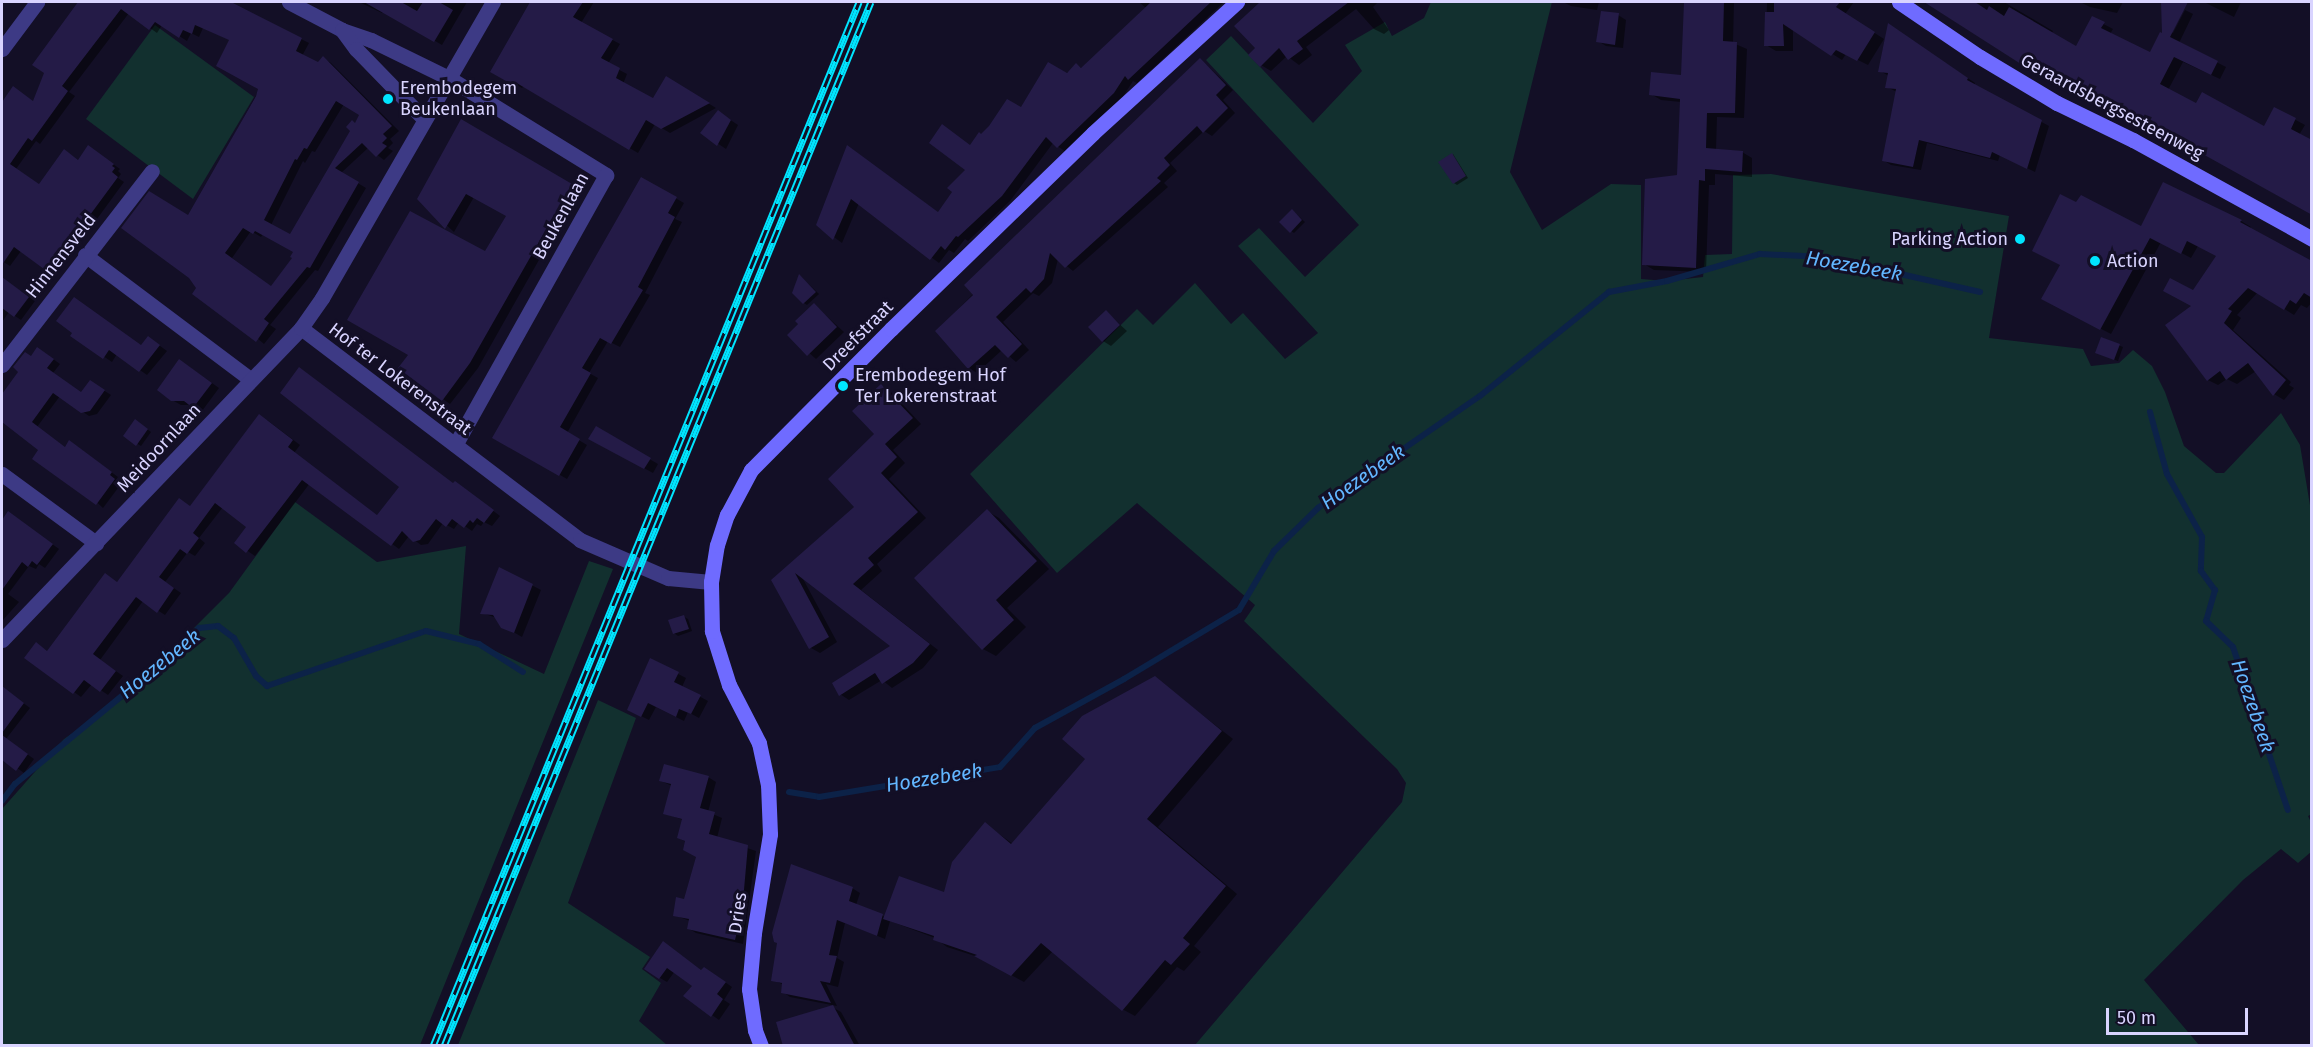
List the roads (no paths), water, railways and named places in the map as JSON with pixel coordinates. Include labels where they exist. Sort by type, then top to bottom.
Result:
[{"type":"street","points":[[2,49],[37,2]]},
{"type":"street","name":"Beukenlaan","points":[[289,2],[342,30],[371,40],[449,78],[606,176],[455,445]]},
{"type":"street","name":"Hof ter Lokerenstraat","points":[[493,2],[322,298],[301,328],[558,526],[596,549],[668,578],[711,582]]},
{"type":"street","name":"Dreefstraat","points":[[768,785],[759,744],[720,662],[712,632],[711,582],[717,545],[727,515],[751,470],[891,328],[1093,133],[1237,2]]},
{"type":"street","name":"Geraardsbergsesteenweg","points":[[1899,2],[1980,57],[2057,103],[2133,140],[2312,239]]},
{"type":"street","name":"Beukenlaan","points":[[342,30],[356,49],[424,119]]},
{"type":"street","name":"Hinnensveld","points":[[2,365],[152,171]]},
{"type":"street","points":[[85,255],[250,379]]},
{"type":"street","name":"Meidoornlaan","points":[[2,640],[301,328]]},
{"type":"street","points":[[2,474],[96,543]]},
{"type":"street","name":"Dries","points":[[761,1046],[755,1030],[749,989],[754,933],[770,834],[768,785]]},
{"type":"waterway","name":"Hoezebeek","points":[[789,792],[819,797],[1000,767],[1035,728],[1124,679],[1239,610],[1274,551],[1318,508],[1480,396],[1609,292],[1667,281],[1760,254],[1825,257],[1980,292]]},
{"type":"waterway","name":"Hoezebeek","points":[[2150,412],[2167,474],[2202,537],[2201,571],[2215,590],[2206,621],[2233,647],[2288,810]]},
{"type":"waterway","name":"Hoezebeek","points":[[2,801],[15,784],[145,677],[199,628],[218,626],[234,638],[256,676],[267,686],[426,631],[479,644],[523,672]]},
{"type":"railway","points":[[433,1046],[859,2]]},
{"type":"railway","points":[[444,1046],[871,2]]},
{"type":"place","name":"Erembodegem Beukenlaan","points":[[388,99]]},
{"type":"place","name":"Parking Action","points":[[2020,239]]},
{"type":"place","name":"Action","points":[[2095,261]]},
{"type":"place","name":"Erembodegem Hof Ter Lokerenstraat","points":[[843,386]]}]
